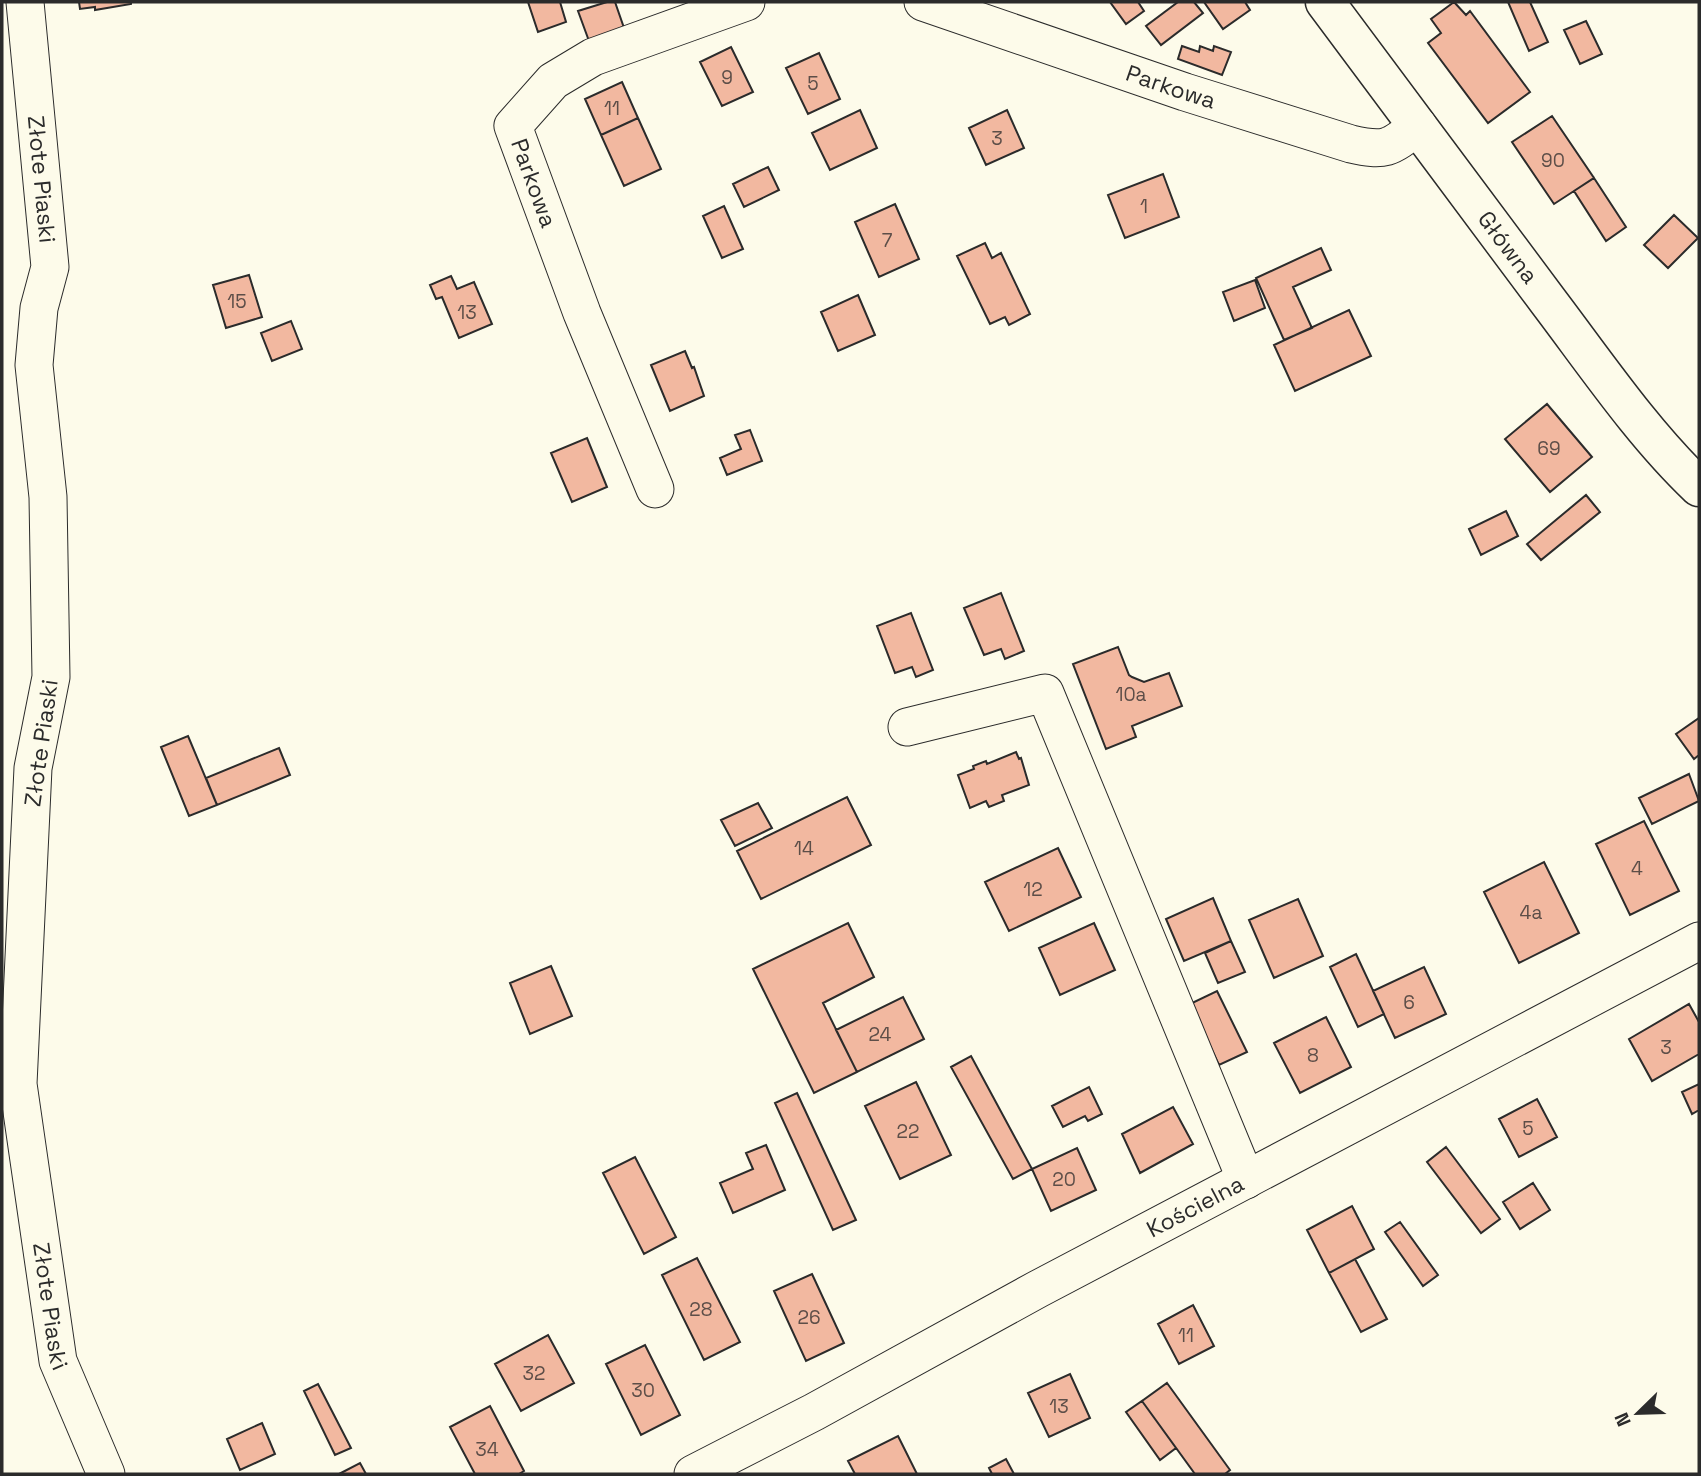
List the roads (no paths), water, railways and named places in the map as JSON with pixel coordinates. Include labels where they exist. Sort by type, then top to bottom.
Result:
[{"type":"main road","name":"Główna","points":[[1325,2],[1590,356],[1655,439],[1699,487]]},
{"type":"street","name":"Złote Piaski","points":[[25,2],[50,267],[39,309],[34,365],[48,497],[51,677],[33,768],[18,1084],[58,1361],[106,1474]]},
{"type":"street","name":"Parkowa","points":[[655,489],[582,313],[513,126],[553,81],[593,57],[746,2]]},
{"type":"street","name":"Parkowa","points":[[923,2],[1185,92],[1351,144],[1377,150],[1396,144],[1418,126]]},
{"type":"street","points":[[907,727],[1045,693],[1246,1180]]},
{"type":"street","name":"Kościelna","points":[[693,1474],[1699,941]]}]
